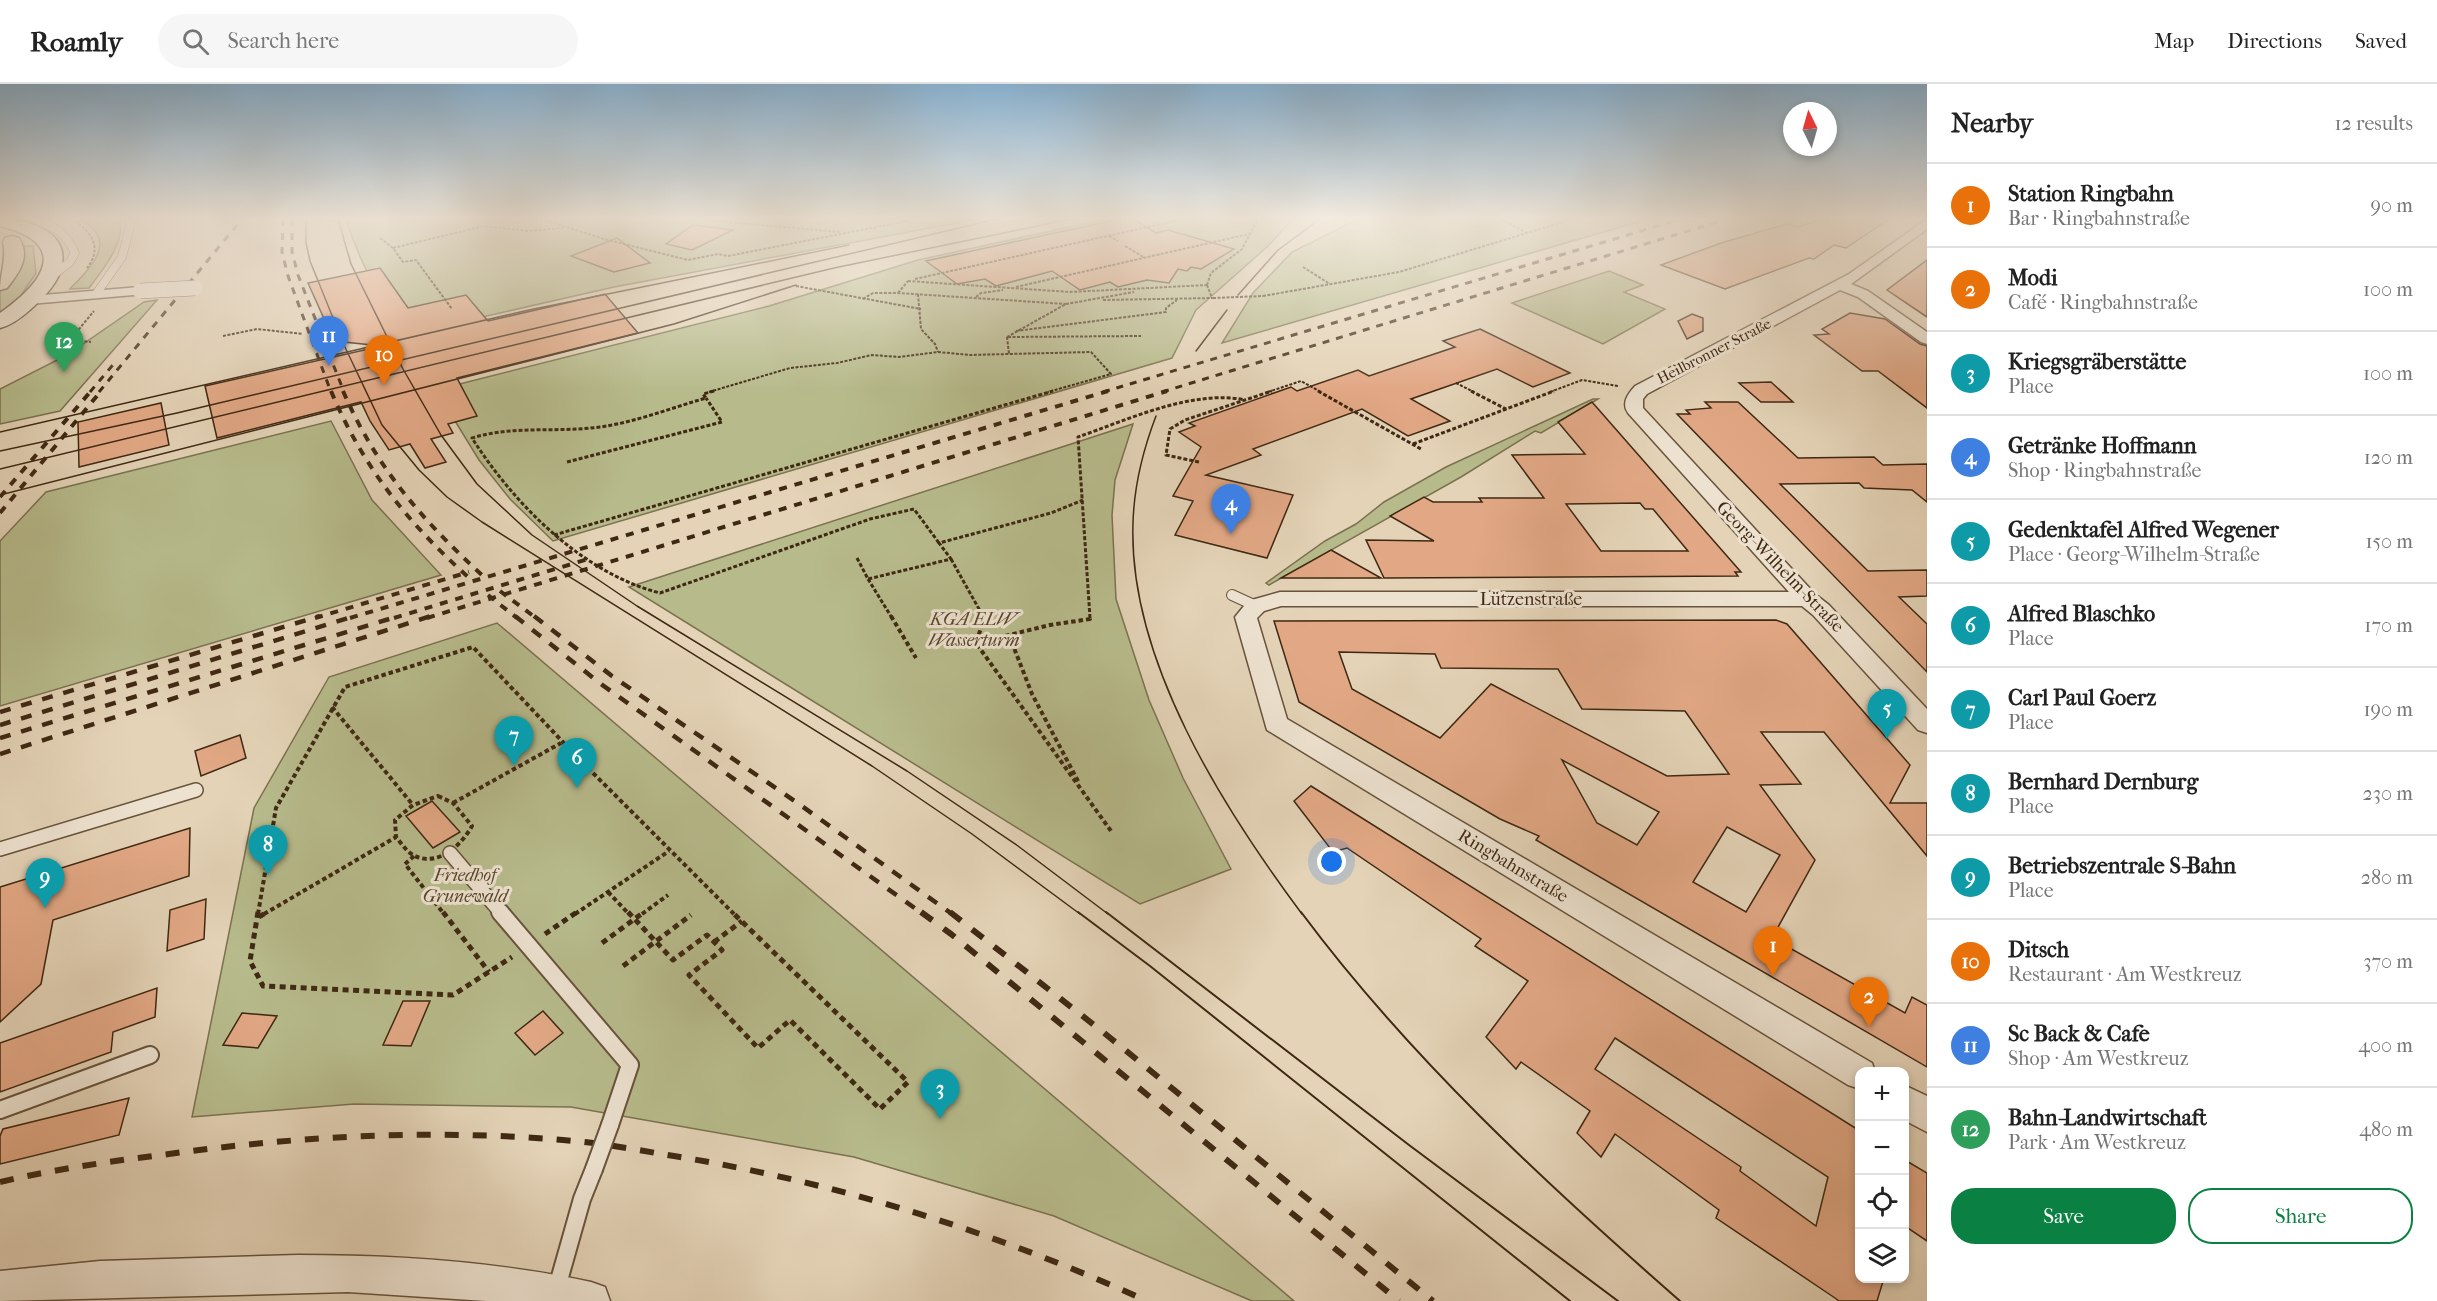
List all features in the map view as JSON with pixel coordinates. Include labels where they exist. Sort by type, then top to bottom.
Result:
[{"type":"main road","points":[[0,322],[30,300],[48,276]]},
{"type":"street","name":"Heilbronner Straße","points":[[1634,409],[1634,398],[1641,390],[1840,285],[1853,276]]},
{"type":"street","points":[[1840,285],[1863,294],[1927,339]]},
{"type":"street","points":[[30,300],[96,301],[140,291],[195,288]]},
{"type":"street","name":"Georg-Wilhelm-Straße","points":[[1634,409],[1807,599],[1821,610],[1927,724]]},
{"type":"street","name":"Lützenstraße","points":[[1244,601],[1280,599],[1807,599]]},
{"type":"street","name":"Ringbahnstraße","points":[[1244,601],[1246,617],[1276,724],[1855,1071]]},
{"type":"street","points":[[1909,1104],[1927,1115]]},
{"type":"street","points":[[0,1290],[125,1278],[281,1273],[439,1277],[555,1292],[591,1301]]},
{"type":"lane","points":[[45,282],[53,276]]},
{"type":"lane","points":[[96,301],[111,276]]},
{"type":"lane","points":[[0,849],[196,790]]},
{"type":"lane","points":[[450,853],[630,1065],[582,1199],[555,1292]]},
{"type":"lane","points":[[0,1110],[150,1055]]},
{"type":"path","points":[[428,276],[452,309]]},
{"type":"path","points":[[898,293],[908,281],[931,276]]},
{"type":"path","points":[[976,297],[981,293],[1066,276]]},
{"type":"path","points":[[1209,276],[1207,285],[1209,295],[1213,298]]},
{"type":"path","points":[[1317,276],[1331,284]]},
{"type":"path","points":[[1090,299],[1177,300],[1263,296],[1378,276]]},
{"type":"path","points":[[908,281],[1070,292],[1207,285]]},
{"type":"path","points":[[796,286],[921,309]]},
{"type":"path","points":[[863,299],[867,294],[898,293],[1066,304],[1158,289]]},
{"type":"path","points":[[918,294],[921,329],[935,344],[938,352]]},
{"type":"path","points":[[1016,332],[1166,312],[1166,308],[1177,300]]},
{"type":"path","points":[[91,342],[70,340],[96,301]]},
{"type":"path","points":[[1007,337],[1066,304]]},
{"type":"path","points":[[223,336],[257,329],[303,334]]},
{"type":"path","points":[[1007,337],[1141,336]]},
{"type":"path","points":[[1007,337],[1009,354]]},
{"type":"path","points":[[554,535],[1111,374],[1091,352],[970,355],[938,352],[899,357],[872,355],[837,363],[790,368],[703,394],[722,422],[567,462]]},
{"type":"path","points":[[1413,445],[1582,380],[1627,387]]},
{"type":"path","points":[[1199,462],[1166,455],[1170,429],[1185,420],[1301,381],[1421,449]]},
{"type":"path","points":[[1456,383],[1506,409]]},
{"type":"path","points":[[976,643],[1090,619],[1078,437],[1196,400],[1235,395],[1245,400]]},
{"type":"path","points":[[706,398],[599,427],[518,428],[489,432],[472,438],[485,460],[515,498],[554,535],[621,580],[660,592],[870,519],[914,509],[951,559],[979,609],[982,625],[976,643]]},
{"type":"path","points":[[939,543],[1051,513],[1083,500]]},
{"type":"path","points":[[857,558],[916,658]]},
{"type":"path","points":[[868,579],[951,559]]},
{"type":"path","points":[[1009,635],[1032,694],[1086,796]]},
{"type":"path","points":[[976,643],[1112,831]]},
{"type":"path","points":[[608,892],[674,960],[707,935],[722,950],[689,975],[758,1048],[790,1020],[880,1109],[908,1082],[561,743],[473,647],[349,685],[343,689],[276,808],[250,961],[263,986],[453,995],[669,851]]},
{"type":"path","points":[[332,707],[413,805]]},
{"type":"path","points":[[258,917],[396,837],[395,820],[413,805],[438,796],[453,803],[561,743]]},
{"type":"path","points":[[414,856],[405,864],[489,972]]},
{"type":"path","points":[[602,943],[668,895]]},
{"type":"path","points":[[623,966],[691,915]]},
{"type":"path","points":[[714,942],[742,921]]},
{"type":"green space","points":[[13,276],[34,276],[20,297],[0,313],[0,292]]},
{"type":"green space","points":[[82,276],[99,276],[89,288],[70,289]]},
{"type":"green space","points":[[369,276],[674,276],[614,287],[403,335]]},
{"type":"green space","points":[[867,276],[1234,276],[1196,310],[1172,358],[553,541],[510,499],[479,460],[436,390],[769,306]]},
{"type":"green space","points":[[1269,276],[1453,276],[1222,343],[1253,293]]},
{"type":"green space","points":[[1594,276],[1621,276],[1643,285],[1624,292],[1665,309],[1603,344],[1512,303]]},
{"type":"green space","points":[[157,300],[60,411],[0,424],[0,389],[67,355],[144,302]]},
{"type":"green space","points":[[1593,399],[1598,399],[1541,433],[1535,431],[1461,477],[1269,585],[1266,583],[1325,541],[1356,524],[1384,502],[1446,467]]},
{"type":"green space","points":[[331,421],[372,500],[441,575],[0,706],[0,541],[46,492]]},
{"type":"green space","name":"KGA ELW Wasserturm","points":[[1133,424],[1115,480],[1112,515],[1116,599],[1149,700],[1183,778],[1231,869],[1140,904],[629,587]]},
{"type":"green space","name":"Friedhof Grunewald","points":[[497,623],[1294,1301],[1252,1301],[1054,1216],[854,1157],[571,1107],[354,1104],[192,1117],[254,808],[329,677]]},
{"type":"building","points":[[343,276],[385,276],[408,308],[466,295],[488,321],[605,294],[638,333],[457,378],[477,416],[448,424],[453,433],[431,439],[446,462],[425,468],[410,444],[389,450],[361,402],[217,438],[205,386],[382,346],[334,341],[308,283]]},
{"type":"building","points":[[946,276],[1034,276],[996,286],[985,279],[957,284]]},
{"type":"building","points":[[1059,276],[1174,276],[1169,283],[1147,280],[1118,287],[1110,282],[1080,290]]},
{"type":"building","points":[[1690,276],[1761,276],[1725,289]]},
{"type":"building","points":[[1906,276],[1927,276],[1927,317],[1887,290]]},
{"type":"building","points":[[1850,313],[1885,319],[1920,344],[1927,346],[1927,408],[1878,371],[1862,371],[1814,335],[1829,334],[1822,329]]},
{"type":"building","points":[[1692,314],[1703,318],[1703,331],[1687,339],[1678,321]]},
{"type":"building","points":[[1480,329],[1570,373],[1533,387],[1497,369],[1411,399],[1450,421],[1408,436],[1362,409],[1253,449],[1261,455],[1206,475],[1293,495],[1267,558],[1175,535],[1193,501],[1173,496],[1201,447],[1179,432],[1195,426],[1189,423],[1291,387],[1297,391],[1358,370],[1369,376],[1455,347],[1443,341]]},
{"type":"building","points":[[1771,382],[1793,402],[1761,402],[1739,383]]},
{"type":"building","points":[[1592,402],[1741,572],[1735,572],[1738,576],[1384,578],[1366,540],[1434,541],[1390,516],[1424,497],[1433,502],[1482,502],[1479,498],[1544,498],[1512,455],[1585,454],[1558,422]],"holes":[[[1640,503],[1645,509],[1653,509],[1688,551],[1601,551],[1566,504]]]},
{"type":"building","points":[[1705,402],[1738,402],[1798,458],[1874,457],[1883,465],[1927,464],[1927,502],[1912,490],[1864,488],[1859,483],[1780,484],[1868,571],[1927,570],[1927,596],[1899,597],[1927,624],[1927,672],[1677,414],[1690,414],[1686,410],[1711,408]]},
{"type":"building","points":[[161,403],[169,445],[79,467],[78,422]]},
{"type":"building","points":[[1331,550],[1381,578],[1281,578]]},
{"type":"building","points":[[1776,620],[1787,624],[1910,765],[1890,803],[1927,803],[1927,856],[1824,732],[1761,732],[1801,784],[1760,785],[1815,860],[1772,938],[1905,1013],[1912,997],[1927,1005],[1927,1067],[1536,840],[1539,836],[1500,819],[1299,702],[1274,621]],"holes":[[[1339,652],[1435,654],[1441,668],[1558,669],[1582,709],[1685,711],[1729,774],[1667,776],[1491,684],[1440,738],[1352,689]],[[1562,760],[1659,812],[1637,845],[1597,823]],[[1727,827],[1780,855],[1746,912],[1693,882]]]},
{"type":"building","points":[[240,735],[246,758],[201,776],[195,751]]},
{"type":"building","points":[[1311,786],[1855,1128],[1855,1283],[1882,1283],[1877,1301],[1839,1301],[1716,1218],[1719,1210],[1615,1134],[1601,1157],[1577,1133],[1590,1111],[1521,1062],[1516,1069],[1486,1037],[1528,981],[1475,946],[1481,939],[1347,848],[1333,852],[1294,801]],"holes":[[[1615,1038],[1828,1177],[1816,1226],[1740,1171],[1741,1167],[1595,1069]]]},
{"type":"building","points":[[432,801],[460,832],[433,848],[406,816]]},
{"type":"building","points":[[190,828],[189,876],[53,920],[41,984],[0,1022],[0,887]]},
{"type":"building","points":[[206,899],[204,939],[167,951],[170,910]]},
{"type":"building","points":[[157,988],[155,1017],[113,1032],[111,1052],[0,1092],[0,1043]]},
{"type":"building","points":[[403,1001],[430,1001],[411,1046],[383,1045]]},
{"type":"building","points":[[543,1011],[563,1033],[535,1055],[515,1033]]},
{"type":"building","points":[[242,1013],[277,1016],[258,1048],[223,1045]]},
{"type":"building","points":[[129,1098],[119,1135],[0,1164],[0,1136],[3,1129]]},
{"type":"building","points":[[1909,1162],[1927,1173],[1927,1241],[1909,1229]]},
{"type":"tram line","points":[[316,276],[347,352]]},
{"type":"tram line","points":[[357,276],[390,342]]},
{"type":"tram line","points":[[390,342],[529,310],[697,276]]},
{"type":"tram line","points":[[399,361],[757,276]]},
{"type":"tram line","points":[[404,372],[802,276]]},
{"type":"tram line","points":[[1238,295],[1255,276]]},
{"type":"tram line","points":[[415,390],[674,324],[796,285]]},
{"type":"tram line","points":[[1196,351],[1227,310]]},
{"type":"tram line","points":[[347,352],[390,342]]},
{"type":"tram line","points":[[390,342],[399,361]]},
{"type":"tram line","points":[[0,432],[347,352]]},
{"type":"tram line","points":[[347,352],[356,371]]},
{"type":"tram line","points":[[356,371],[399,361]]},
{"type":"tram line","points":[[399,361],[404,372]]},
{"type":"tram line","points":[[0,451],[177,413],[356,371]]},
{"type":"tram line","points":[[356,371],[362,382]]},
{"type":"tram line","points":[[362,382],[404,372]]},
{"type":"tram line","points":[[404,372],[415,390]]},
{"type":"tram line","points":[[0,469],[362,382]]},
{"type":"tram line","points":[[362,382],[371,401]]},
{"type":"tram line","points":[[371,401],[415,390]]},
{"type":"tram line","points":[[415,390],[441,435],[477,484],[532,535],[637,606],[907,771],[1018,846],[1108,914]]},
{"type":"tram line","points":[[0,495],[371,401]]},
{"type":"tram line","points":[[371,401],[382,425],[419,470],[447,497],[482,522],[872,766],[972,834],[1080,914]]},
{"type":"tram line","points":[[1156,416],[1140,468],[1133,523],[1136,575],[1146,627],[1163,679],[1212,780],[1302,914]]},
{"type":"tram line","points":[[1078,912],[1150,966],[1570,1301]]},
{"type":"tram line","points":[[1106,912],[1409,1145],[1618,1301]]},
{"type":"tram line","points":[[1301,912],[1387,1017],[1480,1116],[1529,1164],[1680,1301]]},
{"type":"railway","points":[[99,392],[195,276]]},
{"type":"railway","points":[[288,276],[331,392]]},
{"type":"railway","points":[[298,276],[344,392]]},
{"type":"railway","points":[[1103,392],[1491,276]]},
{"type":"railway","points":[[1162,392],[1542,276]]},
{"type":"railway","points":[[90,392],[117,360]]},
{"type":"railway","points":[[0,497],[91,391]]},
{"type":"railway","points":[[0,513],[101,391]]},
{"type":"railway","points":[[331,391],[372,469],[406,514],[464,573]]},
{"type":"railway","points":[[343,391],[385,468],[439,533],[482,575]]},
{"type":"railway","points":[[350,618],[1108,391]]},
{"type":"railway","points":[[504,594],[1167,391]]},
{"type":"railway","points":[[394,618],[588,559]]},
{"type":"railway","points":[[464,573],[469,572]]},
{"type":"railway","points":[[315,618],[464,573]]},
{"type":"railway","points":[[464,573],[468,577]]},
{"type":"railway","points":[[500,591],[504,594]]},
{"type":"railway","points":[[492,598],[504,594]]},
{"type":"railway","points":[[504,594],[536,618]]},
{"type":"railway","points":[[488,595],[492,598]]},
{"type":"railway","points":[[427,618],[492,598]]},
{"type":"railway","points":[[492,598],[517,618]]},
{"type":"railway","points":[[0,712],[320,616]]},
{"type":"railway","points":[[0,725],[355,616]]},
{"type":"railway","points":[[0,738],[399,616]]},
{"type":"railway","points":[[0,754],[431,616]]},
{"type":"railway","points":[[515,616],[601,684],[923,914]]},
{"type":"railway","points":[[534,616],[612,676],[799,804],[952,914]]},
{"type":"railway","points":[[921,912],[951,934],[1399,1301]]},
{"type":"railway","points":[[950,912],[1103,1032],[1433,1301]]},
{"type":"railway","points":[[0,1182],[63,1169],[126,1160],[218,1148],[316,1139],[464,1135],[577,1141],[735,1167],[856,1196],[974,1232],[1090,1276],[1147,1301]]},
{"type":"place","name":"Sc Back & Cafe","points":[[329,366]]},
{"type":"place","name":"Bahn-Landwirtschaft","points":[[64,372]]},
{"type":"place","name":"Ditsch","points":[[384,385]]},
{"type":"place","name":"Getränke Hoffmann","points":[[1231,534]]},
{"type":"place","name":"Gedenktafel Alfred Wegener","points":[[1887,739]]},
{"type":"place","name":"Carl Paul Goerz","points":[[514,766]]},
{"type":"place","name":"Alfred Blaschko","points":[[577,788]]},
{"type":"place","name":"Bernhard Dernburg","points":[[268,875]]},
{"type":"place","name":"Betriebszentrale S-Bahn","points":[[45,908]]},
{"type":"place","name":"Station Ringbahn","points":[[1773,976]]},
{"type":"place","name":"Modi","points":[[1869,1027]]},
{"type":"place","name":"Kriegsgräberstätte","points":[[940,1119]]}]
